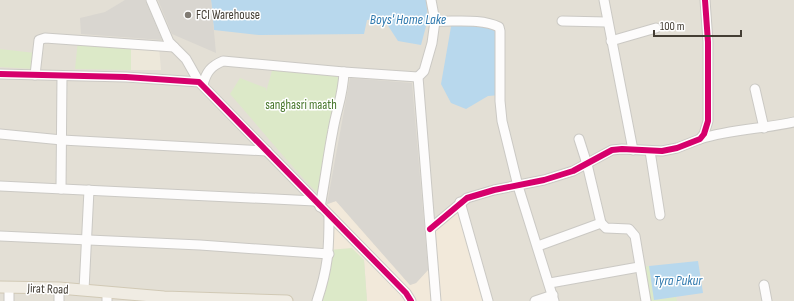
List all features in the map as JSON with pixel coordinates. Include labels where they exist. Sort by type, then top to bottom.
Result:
[{"type":"main road","name":"Jirat Road","points":[[5,287],[84,290],[107,297],[287,301]]},
{"type":"street","points":[[151,0],[169,42],[186,59],[201,83],[317,204],[406,293],[411,301]]},
{"type":"street","points":[[201,83],[205,74],[210,68],[223,61],[418,77],[424,71],[432,43],[435,21],[431,0]]},
{"type":"street","points":[[604,0],[607,22],[633,150]]},
{"type":"street","points":[[700,139],[704,134],[708,121],[708,42],[705,0]]},
{"type":"street","points":[[435,21],[493,24],[499,27],[500,111],[518,186],[554,298],[535,301]]},
{"type":"street","points":[[562,21],[607,22]]},
{"type":"street","points":[[611,41],[656,28]]},
{"type":"street","points":[[35,75],[39,40],[45,38],[174,47]]},
{"type":"street","points":[[317,204],[332,135],[344,90],[344,72]]},
{"type":"street","points":[[0,74],[201,83]]},
{"type":"street","points":[[61,189],[62,76]]},
{"type":"street","points":[[418,77],[436,301]]},
{"type":"street","points":[[755,89],[764,128]]},
{"type":"street","points":[[430,229],[460,202],[494,190],[544,180],[587,164],[612,150],[650,151],[677,148],[700,139],[738,130],[764,128],[794,122]]},
{"type":"street","points":[[0,134],[62,140],[267,151]]},
{"type":"street","points":[[579,139],[587,164],[601,223],[606,228],[629,229],[635,236],[639,267],[646,301]]},
{"type":"street","points":[[650,151],[660,215]]},
{"type":"street","points":[[0,186],[317,204]]},
{"type":"street","points":[[84,290],[88,240],[89,190]]},
{"type":"street","points":[[460,202],[488,301]]},
{"type":"street","points":[[317,301],[326,275],[329,254],[329,216]]},
{"type":"street","points":[[538,246],[601,223]]},
{"type":"street","points":[[0,236],[200,245],[329,254]]},
{"type":"street","points":[[550,283],[639,267]]},
{"type":"street","points":[[764,285],[767,301]]},
{"type":"street","points":[[5,287],[9,301]]},
{"type":"street","points":[[59,288],[59,301]]},
{"type":"shaded area","points":[[0,0],[794,0],[794,301],[0,301]]},
{"type":"shaded area","points":[[131,44],[159,46],[161,70],[131,70]]},
{"type":"shaded area","points":[[336,201],[410,285],[416,283],[432,265],[430,229],[460,202],[488,301],[367,301],[364,260],[329,250],[329,216],[320,207]]},
{"type":"green space","points":[[78,40],[131,44],[131,70],[75,69]]},
{"type":"green space","points":[[0,49],[35,53],[35,69],[0,67]]},
{"type":"green space","name":"sanghasri maath","points":[[273,67],[344,72],[319,195],[230,94],[240,78],[266,88],[266,92]]},
{"type":"green space","points":[[352,248],[364,260],[367,301],[317,301],[329,250]]},
{"type":"green space","points":[[649,266],[654,300],[676,297],[677,301],[646,301],[639,267]]},
{"type":"water","name":"Boys' Home Lake","points":[[211,0],[426,0],[428,19],[421,45],[398,41],[383,18],[367,20],[364,34],[259,35],[214,30]]},
{"type":"water","points":[[452,21],[499,27],[500,95],[488,96],[466,109],[451,103],[441,84]]},
{"type":"water","name":"Tyra Pukur","points":[[698,261],[703,293],[654,300],[649,266]]},
{"type":"building","points":[[125,0],[145,0],[162,40],[81,34],[80,18],[105,12]]},
{"type":"building","name":"FCI Warehouse","points":[[158,0],[211,0],[216,53],[172,34]]},
{"type":"building","points":[[350,78],[412,83],[428,270],[416,283],[410,285],[336,201],[327,204]]},
{"type":"cycle path","points":[[430,229],[467,198],[494,190],[544,180],[573,171],[612,150],[662,151],[677,148],[700,139],[704,134],[708,121],[708,42],[705,0]]},
{"type":"cycle path","points":[[0,74],[126,77],[199,82],[406,293],[411,301]]},
{"type":"place","name":"FCI Warehouse","points":[[188,15]]}]
